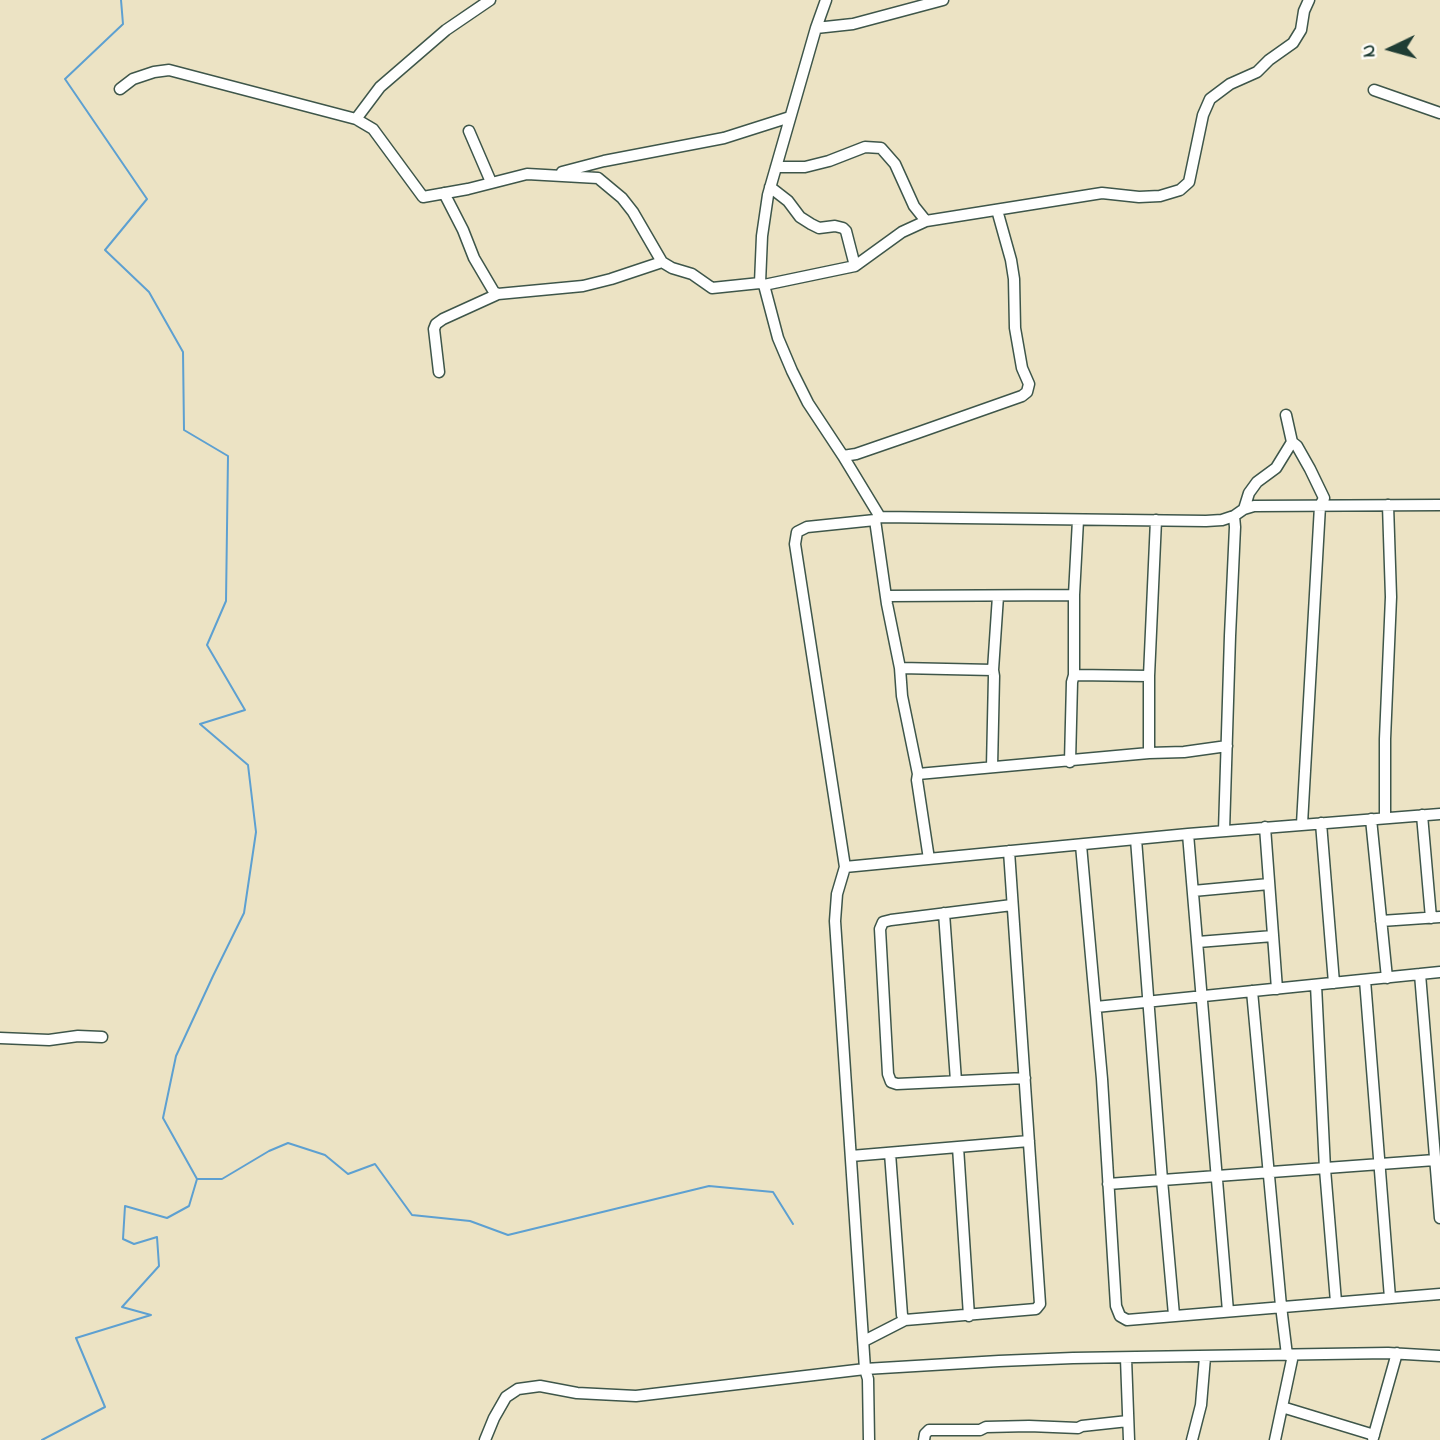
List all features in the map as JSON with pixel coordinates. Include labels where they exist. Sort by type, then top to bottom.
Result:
[{"type":"street","points":[[356,119],[380,87],[446,30],[490,0]]},
{"type":"street","points":[[826,0],[770,187],[762,236],[762,284],[778,338],[808,403],[874,504],[887,604],[918,774],[929,859]]},
{"type":"street","points":[[816,28],[853,24],[943,0]]},
{"type":"street","points":[[120,89],[133,79],[169,70],[356,119],[373,129],[424,197],[527,174],[598,178],[622,198],[633,212],[662,262],[692,274],[712,288],[762,284],[855,266],[902,232],[926,221],[1102,193],[1139,197],[1160,196],[1181,190],[1189,183],[1203,115],[1210,99],[1230,84],[1256,72],[1293,43],[1301,30],[1309,0]]},
{"type":"street","points":[[1374,90],[1440,113]]},
{"type":"street","points":[[550,175],[604,161],[724,138],[790,117]]},
{"type":"street","points":[[469,131],[491,182]]},
{"type":"street","points":[[776,166],[805,167],[865,147],[881,148],[895,164],[914,206],[926,221]]},
{"type":"street","points":[[770,187],[811,225],[819,228],[843,228],[855,266]]},
{"type":"street","points":[[444,193],[474,258],[498,294]]},
{"type":"street","points":[[843,456],[917,433],[1027,392],[1029,384],[1021,362],[1015,328],[1011,260],[997,210]]},
{"type":"street","points":[[439,372],[434,329],[443,319],[498,294],[583,286],[662,262]]},
{"type":"street","points":[[1286,415],[1292,442],[1310,468],[1324,498],[1320,506],[1302,824]]},
{"type":"street","points":[[1244,509],[1249,493],[1257,482],[1276,468],[1292,442]]},
{"type":"street","points":[[1385,818],[1385,739],[1391,597],[1388,505]]},
{"type":"street","points":[[869,1440],[868,1379],[865,1369],[835,921],[837,894],[845,867],[795,544],[797,532],[807,527],[877,518],[1222,520],[1254,506],[1440,505]]},
{"type":"street","points":[[1224,831],[1234,516]]},
{"type":"street","points":[[1070,761],[1078,520]]},
{"type":"street","points":[[1149,753],[1149,676],[1156,520]]},
{"type":"street","points":[[887,596],[1074,595]]},
{"type":"street","points":[[992,767],[993,670],[998,596]]},
{"type":"street","points":[[900,668],[993,670]]},
{"type":"street","points":[[1074,675],[1149,676]]},
{"type":"street","points":[[918,774],[1227,746]]},
{"type":"street","points":[[845,867],[1265,827],[1440,814]]},
{"type":"street","points":[[1381,921],[1435,917],[1422,815]]},
{"type":"street","points":[[1371,819],[1387,978]]},
{"type":"street","points":[[1321,823],[1334,983]]},
{"type":"street","points":[[1265,827],[1277,989]]},
{"type":"street","points":[[1188,834],[1228,1311]]},
{"type":"street","points":[[1136,839],[1174,1315]]},
{"type":"street","points":[[1081,845],[1096,1007],[1116,1306],[1119,1316],[1127,1320],[1440,1294]]},
{"type":"street","points":[[864,1341],[905,1320],[1031,1310],[1040,1304],[1009,851]]},
{"type":"street","points":[[1193,891],[1269,884]]},
{"type":"street","points":[[1012,905],[883,922],[880,929],[888,1074],[891,1082],[897,1084],[1026,1078]]},
{"type":"street","points":[[944,913],[956,1081]]},
{"type":"street","points":[[1198,942],[1273,936]]},
{"type":"street","points":[[1096,1007],[1440,972]]},
{"type":"street","points":[[1420,974],[1440,1218]]},
{"type":"street","points":[[1365,980],[1390,1298]]},
{"type":"street","points":[[1316,985],[1325,1168],[1336,1302]]},
{"type":"street","points":[[1252,991],[1280,1306],[1290,1355],[1275,1440]]},
{"type":"street","points":[[0,1038],[49,1040],[78,1036],[102,1037]]},
{"type":"street","points":[[851,1156],[1029,1141]]},
{"type":"street","points":[[958,1147],[969,1316]]},
{"type":"street","points":[[890,1153],[902,1315],[905,1320]]},
{"type":"street","points":[[1108,1184],[1435,1160]]},
{"type":"street","points":[[1282,1407],[1373,1437],[1397,1353]]},
{"type":"street","points":[[485,1440],[506,1397],[518,1389],[540,1386],[578,1393],[636,1396],[865,1369],[999,1361],[1397,1353],[1440,1356]]},
{"type":"street","points":[[1192,1440],[1200,1405],[1205,1357]]},
{"type":"street","points":[[1126,1358],[1129,1440]]},
{"type":"street","points":[[924,1440],[929,1430],[980,1435],[986,1427],[1028,1431],[1128,1421]]},
{"type":"street","points":[[1078,1428],[1078,1440]]},
{"type":"waterway","points":[[42,1440],[105,1407],[76,1338],[151,1315],[122,1307],[159,1266],[157,1237],[134,1244],[123,1239],[125,1206],[167,1218],[189,1206],[197,1179],[163,1118],[176,1056],[244,913],[256,832],[248,765],[200,724],[245,710],[207,645],[226,601],[228,456],[184,430],[183,352],[149,292],[105,250],[147,199],[65,79],[123,24],[121,0]]},
{"type":"waterway","points":[[197,1179],[222,1179],[288,1143],[325,1155],[348,1174],[375,1164],[412,1215],[470,1221],[508,1235],[709,1186],[773,1192],[793,1224]]}]
